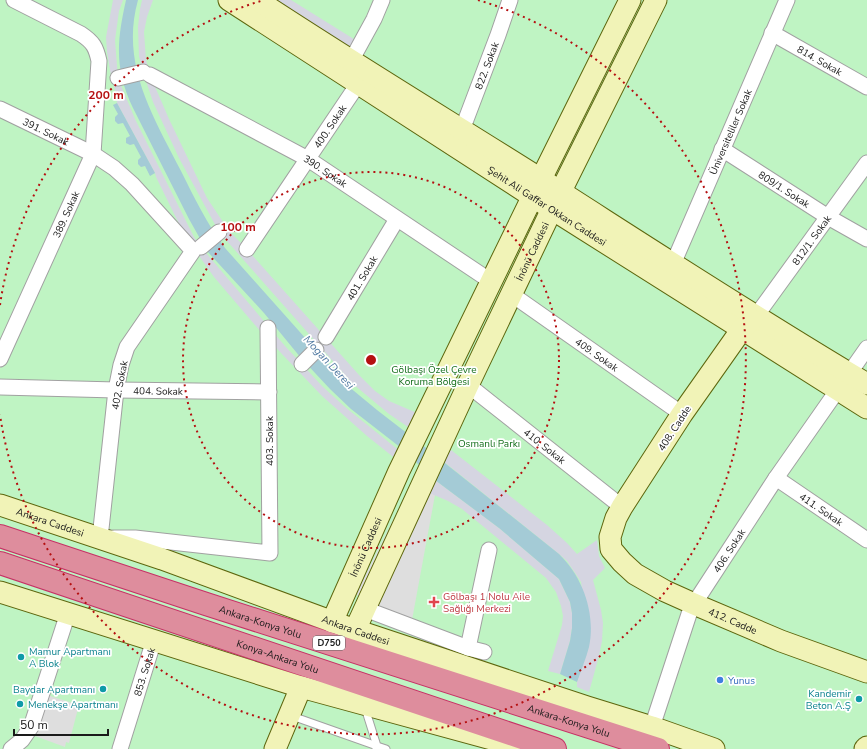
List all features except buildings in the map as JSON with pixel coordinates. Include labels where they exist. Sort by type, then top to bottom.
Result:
[{"type":"highway","name":"Ankara-Konya Yolu","points":[[0,536],[206,604],[329,632],[658,749]]},
{"type":"highway","name":"Konya-Ankara Yolu","points":[[0,563],[546,746]]},
{"type":"street","name":"389. Sokak","points":[[0,359],[92,154],[99,61],[95,47],[89,39],[14,0]]},
{"type":"street","name":"Şehit Ali Gaffar Okkan Caddesi","points":[[229,0],[358,84],[537,188]]},
{"type":"street","name":"Şehit Ali Gaffar Okkan Caddesi","points":[[257,0],[462,130],[556,201],[844,381],[867,408]]},
{"type":"street","points":[[351,61],[374,19],[382,0]]},
{"type":"street","name":"822. Sokak","points":[[462,130],[510,0]]},
{"type":"street","name":"İnönü Caddesi","points":[[329,632],[399,471],[630,0]]},
{"type":"street","name":"İnönü Caddesi","points":[[355,630],[511,294],[656,0]]},
{"type":"street","name":"Üniversiteliler Sokak","points":[[673,264],[787,0]]},
{"type":"street","name":"814. Sokak","points":[[772,34],[867,87]]},
{"type":"street","name":"390. Sokak","points":[[118,78],[147,74],[308,159],[492,282]]},
{"type":"street","name":"400. Sokak","points":[[247,249],[358,84]]},
{"type":"street","name":"391. Sokak","points":[[0,108],[92,154],[114,168],[132,184],[162,216]]},
{"type":"street","name":"809/1. Sokak","points":[[722,149],[828,217],[867,239]]},
{"type":"street","name":"812/1. Sokak","points":[[749,322],[867,163]]},
{"type":"street","name":"Şehit Ali Gaffar Okkan Caddesi","points":[[556,201],[673,264],[749,322]]},
{"type":"street","name":"402. Sokak","points":[[100,538],[116,390],[127,347],[193,251],[162,216]]},
{"type":"street","name":"401. Sokak","points":[[326,337],[398,219]]},
{"type":"street","points":[[201,247],[219,232]]},
{"type":"street","name":"409. Sokak","points":[[511,294],[682,414]]},
{"type":"street","name":"408. Cadde","points":[[611,549],[610,537],[616,518],[622,507],[682,414],[749,322]]},
{"type":"street","name":"403. Sokak","points":[[100,538],[135,538],[270,553],[268,328]]},
{"type":"street","name":"406. Sokak","points":[[652,727],[689,614],[694,604],[776,478],[867,348]]},
{"type":"street","points":[[302,364],[316,350]]},
{"type":"street","name":"Şehit Ali Gaffar Okkan Caddesi","points":[[844,381],[867,384]]},
{"type":"street","name":"410. Sokak","points":[[468,385],[622,507]]},
{"type":"street","name":"404. Sokak","points":[[0,387],[269,392]]},
{"type":"street","points":[[424,421],[445,434]]},
{"type":"street","points":[[399,471],[422,484]]},
{"type":"street","name":"411. Sokak","points":[[776,478],[867,540]]},
{"type":"street","name":"Ankara Caddesi","points":[[0,505],[127,547],[329,632],[355,630],[652,727],[714,749]]},
{"type":"street","name":"412. Cadde","points":[[611,549],[635,574],[665,591],[781,641],[867,672]]},
{"type":"street","points":[[468,648],[489,550]]},
{"type":"street","points":[[0,592],[302,687],[364,704],[494,744],[546,746]]},
{"type":"street","points":[[365,609],[468,648],[484,652]]},
{"type":"street","points":[[10,749],[22,740],[31,727],[68,613]]},
{"type":"street","name":"853. Sokak","points":[[120,749],[154,640]]},
{"type":"street","points":[[275,749],[302,687]]},
{"type":"lane","points":[[364,704],[377,747]]},
{"type":"lane","points":[[289,715],[386,749]]},
{"type":"green space","name":"Gölbaşı Özel Çevre Koruma Bölgesi","points":[[0,0],[867,0],[867,749],[0,749]]},
{"type":"shaded area","points":[[113,0],[123,0],[119,11],[115,40],[118,78],[135,119],[194,237],[285,346],[322,386],[345,407],[401,452],[397,460],[367,436],[322,396],[261,332],[214,277],[185,236],[155,173],[117,103],[107,52],[106,37]]},
{"type":"shaded area","points":[[142,0],[153,0],[144,32],[146,60],[150,75],[169,119],[207,198],[229,231],[359,375],[375,391],[389,401],[417,413],[414,431],[389,414],[353,384],[219,232],[179,158],[153,102],[143,72],[139,56],[138,27]]},
{"type":"shaded area","points":[[269,0],[291,0],[357,41],[350,51]]},
{"type":"shaded area","points":[[451,450],[547,525],[577,554],[597,540],[599,556],[605,568],[593,580],[603,623],[599,656],[589,692],[577,687],[577,682],[589,646],[581,582],[567,561],[443,461]]},
{"type":"shaded area","points":[[431,477],[499,528],[559,579],[570,602],[572,613],[570,641],[560,674],[548,671],[562,625],[563,616],[556,592],[546,578],[462,509],[427,492]]},
{"type":"shaded area","points":[[411,484],[435,495],[412,620],[375,611],[356,594]]},
{"type":"shaded area","points":[[47,695],[79,705],[69,743],[66,742],[65,747],[35,736]]},
{"type":"water","points":[[126,0],[138,0],[134,23],[133,46],[136,68],[150,110],[201,210],[212,230],[225,248],[348,386],[559,554],[575,574],[586,597],[591,622],[589,647],[577,682],[560,674],[570,641],[572,613],[570,602],[559,579],[499,528],[431,477],[405,451],[351,409],[301,358],[264,313],[207,251],[189,219],[127,94],[120,67],[119,54],[119,42]]},
{"type":"water","points":[[117,103],[155,173],[150,176],[145,166],[141,167],[138,164],[138,160],[141,157],[134,144],[130,145],[126,143],[126,138],[130,136],[123,123],[118,124],[115,121],[115,117],[118,114],[113,105]]},
{"type":"place","name":"Gölbaşı 1 Nolu Aile Sağlığı Merkezi","points":[[434,602]]},
{"type":"place","name":"Mamur Apartmanı A Blok","points":[[21,657]]},
{"type":"place","name":"Yunus","points":[[720,680]]},
{"type":"place","name":"Baydar Apartmanı","points":[[103,689]]},
{"type":"place","name":"Kandemir Beton A.Ş","points":[[859,699]]},
{"type":"place","name":"Menekşe Apartmanı","points":[[20,704]]},
{"type":"water label","name":"Mogan Deresi","points":[[329,362]]},
{"type":"park label","name":"Osmanlı Parkı","points":[[489,443]]}]
